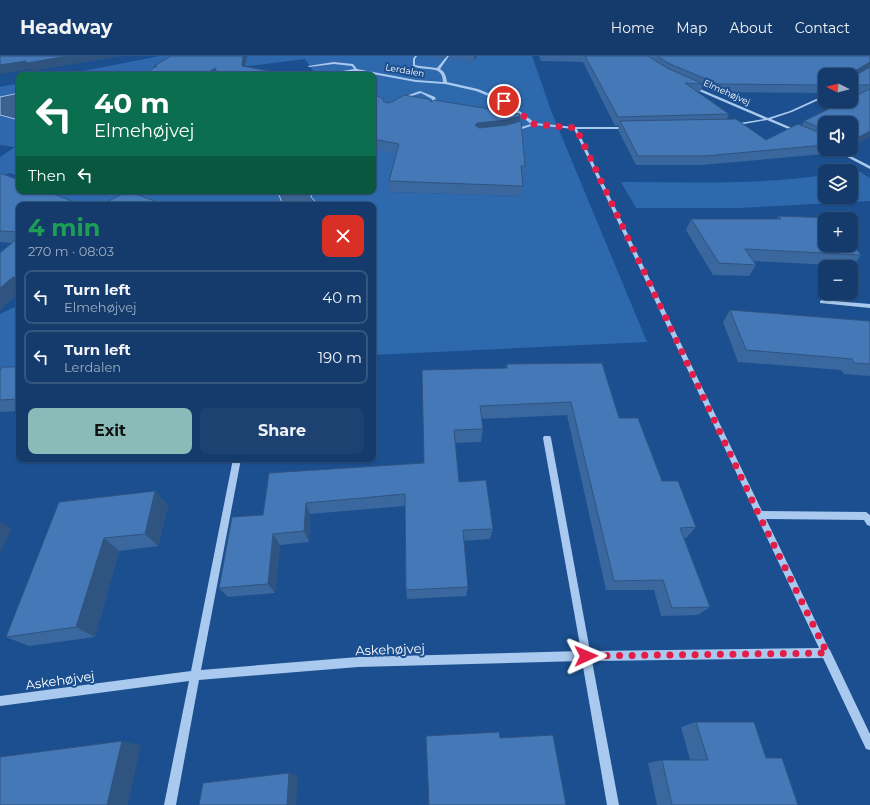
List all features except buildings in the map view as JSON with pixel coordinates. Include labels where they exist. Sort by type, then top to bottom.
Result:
[{"type":"street","name":"Lerdalen","points":[[416,56],[413,62],[417,67],[438,69],[444,72],[446,75],[445,83]]},
{"type":"street","name":"Lerdalen","points":[[438,69],[448,57]]},
{"type":"street","name":"Lerdalen","points":[[309,66],[344,63],[353,65],[356,70]]},
{"type":"street","name":"Lerdalen","points":[[342,72],[356,70],[366,72]]},
{"type":"street","name":"Lerdalen","points":[[376,74],[426,84],[445,83],[490,94],[504,101],[534,124]]},
{"type":"street","name":"Elmehøjvej","points":[[687,84],[768,120]]},
{"type":"street","name":"Lerdalen","points":[[420,88],[421,92]]},
{"type":"street","name":"Lerdalen","points":[[398,102],[404,97],[421,92],[434,98],[435,104],[431,109]]},
{"type":"street","name":"Elmehøjvej","points":[[726,126],[768,120],[787,115],[818,100]]},
{"type":"street","points":[[768,120],[806,135]]},
{"type":"street","points":[[507,132],[534,124],[576,128],[634,128]]},
{"type":"street","points":[[576,128],[759,515],[827,653],[870,745]]},
{"type":"street","points":[[847,156],[870,168]]},
{"type":"street","points":[[822,302],[870,306]]},
{"type":"street","points":[[547,438],[613,805]]},
{"type":"street","points":[[170,805],[235,462]]},
{"type":"street","points":[[759,515],[866,516],[870,522]]},
{"type":"street","name":"Askehøjvej","points":[[0,701],[195,675],[358,662],[586,656],[827,653]]},
{"type":"shaded area","points":[[160,56],[429,56],[474,61],[477,56],[532,56],[552,113],[647,342],[376,355],[376,202],[38,202],[32,194],[376,194],[376,149],[401,150],[390,192],[521,196],[520,177],[524,177],[520,141],[376,106],[376,72],[314,72],[305,59],[183,72],[78,72]]},
{"type":"shaded area","points":[[16,84],[16,175],[10,173],[0,177],[0,157],[15,147],[0,145],[0,87]]},
{"type":"shaded area","points":[[16,94],[16,119],[0,115],[0,97]]},
{"type":"shaded area","points":[[858,171],[870,178],[870,201],[858,202]]},
{"type":"shaded area","points":[[818,176],[818,204],[739,208],[636,208],[621,182],[749,182]]},
{"type":"shaded area","points":[[277,194],[312,194],[311,197],[316,202],[282,202],[279,195]]},
{"type":"shaded area","points":[[16,306],[16,372],[0,373],[0,314]]},
{"type":"route","points":[[504,101],[517,113],[534,124],[576,128],[759,515],[827,653],[586,656]]}]
